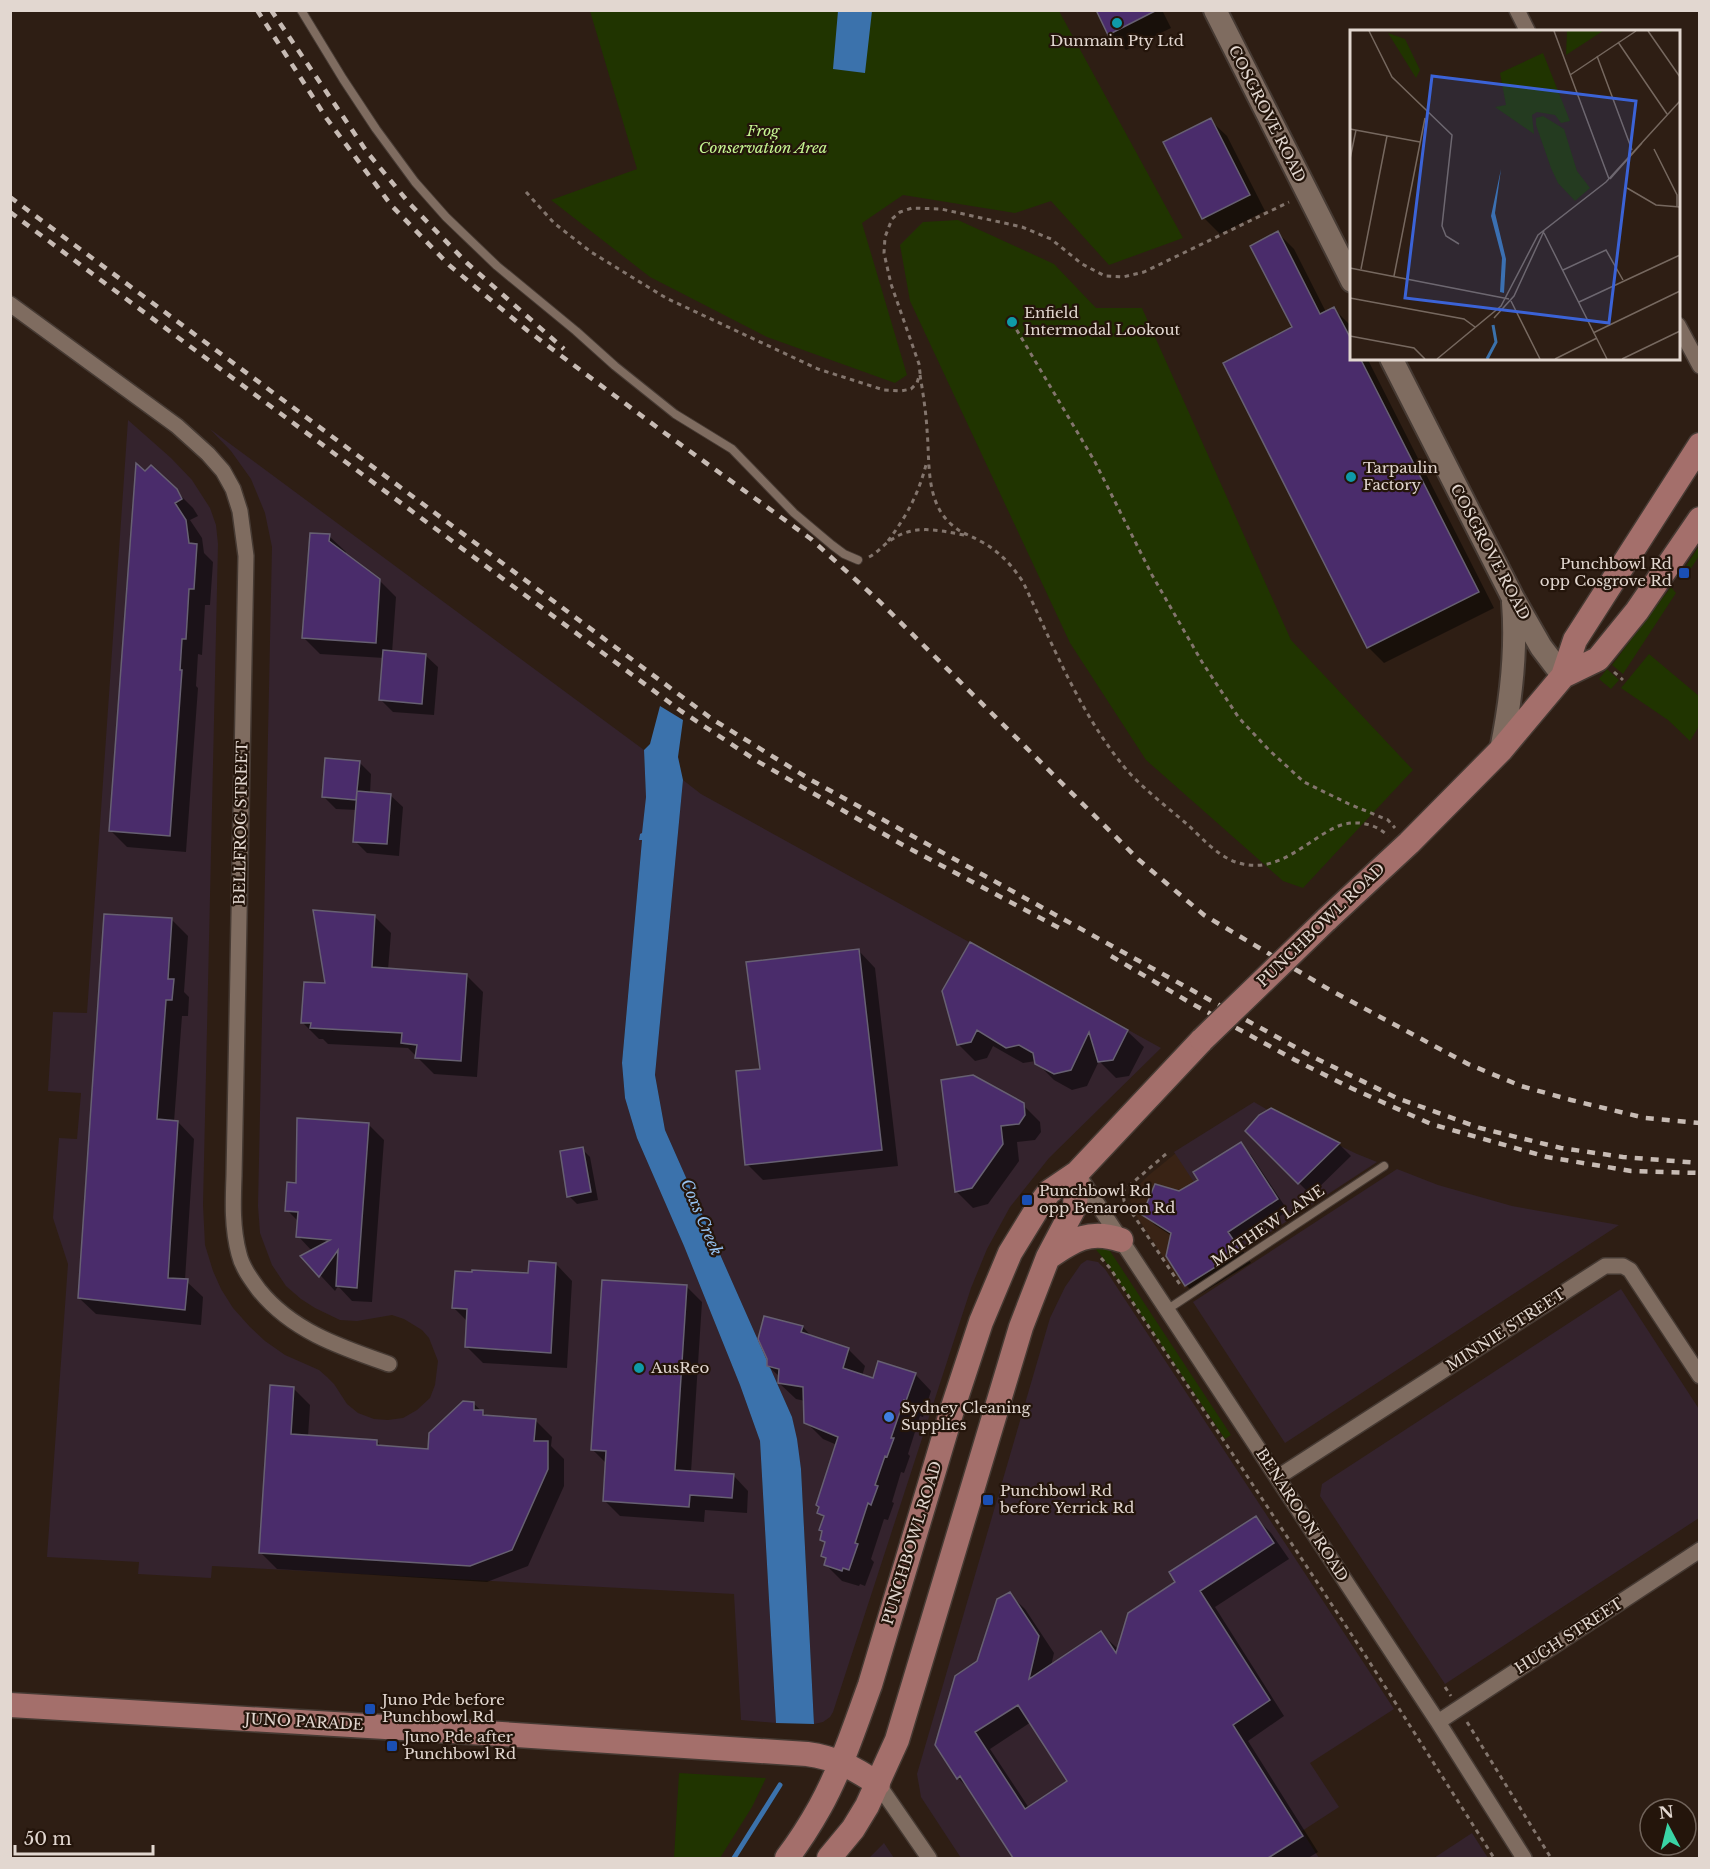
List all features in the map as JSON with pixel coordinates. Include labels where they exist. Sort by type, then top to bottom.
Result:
[{"type":"main road","name":"COSGROVE ROAD","points":[[1215,10],[1350,277]]},
{"type":"main road","name":"COSGROVE ROAD","points":[[1392,360],[1513,598],[1541,647],[1563,676]]},
{"type":"main road","name":"PUNCHBOWL ROAD","points":[[787,1858],[820,1807],[841,1762],[870,1685],[953,1407],[990,1296],[1010,1253],[1037,1209],[1049,1192],[1077,1173],[1202,1040],[1438,814],[1501,750],[1563,676],[1575,640],[1700,445]]},
{"type":"main road","name":"PUNCHBOWL ROAD","points":[[1563,676],[1598,659],[1637,611],[1700,519]]},
{"type":"main road","points":[[1501,750],[1513,679],[1515,623],[1513,598]]},
{"type":"main road","points":[[830,1858],[853,1829],[878,1784],[897,1740],[1021,1327],[1048,1257],[1075,1206],[1077,1173]]},
{"type":"main road","points":[[1048,1257],[1075,1240],[1086,1236],[1108,1236],[1121,1240]]},
{"type":"main road","name":"JUNO PARADE","points":[[10,1706],[807,1754],[828,1757],[841,1762],[878,1784]]},
{"type":"street","points":[[1517,10],[1527,30]]},
{"type":"street","name":"BELLFROG STREET","points":[[11,305],[194,440],[223,471],[233,489],[240,511],[246,556],[234,1233],[239,1257],[251,1279],[277,1309],[292,1322],[334,1345],[388,1364]]},
{"type":"street","points":[[1680,329],[1700,366]]},
{"type":"street","name":"BENAROON ROAD","points":[[1077,1173],[1438,1722],[1524,1858]]},
{"type":"street","name":"MINNIE STREET","points":[[1278,1477],[1605,1266],[1623,1266],[1630,1270],[1700,1376]]},
{"type":"street","name":"HUGH STREET","points":[[1438,1722],[1700,1550]]},
{"type":"street","points":[[878,1784],[929,1858]]},
{"type":"lane","points":[[301,10],[376,129],[415,182],[446,218],[496,266],[615,366],[675,414],[732,449],[795,513],[844,554],[858,560]]},
{"type":"lane","name":"MATHEW LANE","points":[[1168,1309],[1384,1166]]},
{"type":"path","points":[[526,192],[554,223],[591,252],[666,298],[808,364],[884,390],[911,389],[917,383],[920,373]]},
{"type":"path","points":[[965,536],[943,516],[937,505],[930,478],[928,430],[919,364],[891,284],[884,253],[885,237],[892,219],[900,212],[912,208],[941,209],[1022,227],[1051,239],[1082,264],[1105,276],[1123,277],[1144,272],[1307,193]]},
{"type":"path","points":[[1012,322],[1095,462],[1152,575],[1202,662],[1239,718],[1304,782],[1388,820],[1405,846]]},
{"type":"path","points":[[858,560],[873,555],[887,542],[905,518],[922,483],[928,456]]},
{"type":"path","points":[[887,542],[912,530],[926,528],[977,539],[1001,554],[1012,565],[1023,582],[1081,702],[1099,733],[1122,764],[1215,849],[1233,861],[1254,866],[1268,864],[1291,856],[1333,828],[1354,823],[1380,828],[1405,846]]},
{"type":"path","points":[[1166,1154],[1123,1191],[1124,1201],[1183,1290]]},
{"type":"path","points":[[1098,1256],[1110,1268],[1365,1655],[1494,1858]]},
{"type":"path","points":[[1445,1687],[1551,1858]]},
{"type":"shaded area","points":[[128,420],[192,480],[210,508],[216,525],[218,544],[203,1205],[205,1245],[221,1289],[233,1308],[250,1327],[285,1355],[319,1370],[334,1384],[347,1404],[358,1413],[374,1419],[388,1420],[403,1418],[417,1410],[430,1398],[435,1385],[438,1361],[429,1338],[422,1330],[404,1319],[392,1315],[357,1321],[340,1320],[301,1299],[286,1286],[272,1265],[260,1233],[258,1206],[272,547],[265,513],[251,479],[231,451],[210,429],[644,750],[646,797],[642,834],[639,839],[642,839],[622,1063],[625,1098],[637,1138],[684,1246],[760,1441],[776,1723],[741,1720],[734,1594],[212,1566],[211,1578],[138,1574],[139,1562],[47,1557],[68,1264],[53,1218],[59,1138],[77,1139],[81,1093],[48,1091],[53,1012],[87,1013]]},
{"type":"shaded area","points":[[683,780],[701,794],[1161,1048],[1049,1158],[1010,1207],[987,1249],[971,1288],[833,1712],[823,1722],[814,1724],[801,1469],[792,1417],[665,1130],[655,1075]]},
{"type":"shaded area","points":[[1254,1102],[1278,1116],[1377,1162],[1240,1252],[1174,1152]]},
{"type":"shaded area","points":[[1176,1153],[1240,1252],[1184,1289],[1134,1212],[1130,1200],[1134,1190]]},
{"type":"shaded area","points":[[1397,1169],[1438,1185],[1512,1206],[1619,1225],[1285,1443],[1193,1302]]},
{"type":"shaded area","points":[[1087,1260],[1098,1262],[1105,1269],[1394,1709],[1310,1763],[1339,1807],[1302,1831],[1319,1858],[961,1858],[921,1797],[917,1774],[1050,1318],[1065,1287],[1081,1264]]},
{"type":"shaded area","points":[[1621,1289],[1699,1409],[1699,1518],[1445,1684],[1320,1496],[1322,1484]]},
{"type":"shaded area","points":[[1472,1833],[1488,1858],[1434,1858]]},
{"type":"shaded area","points":[[884,1843],[894,1858],[869,1858]]},
{"type":"green space","name":"Frog Conservation Area","points":[[590,11],[1059,11],[1183,238],[1109,265],[1051,201],[1015,213],[903,195],[862,223],[907,375],[895,383],[767,337],[650,277],[551,200],[637,169]]},
{"type":"green space","points":[[958,220],[1054,264],[1096,308],[1142,308],[1291,640],[1413,770],[1303,888],[1283,881],[1146,760],[1070,643],[910,301],[900,245],[923,222]]},
{"type":"green space","points":[[1699,546],[1699,556],[1684,579],[1680,575]]},
{"type":"green space","points":[[1671,587],[1676,593],[1623,674],[1612,665]]},
{"type":"green space","points":[[1649,654],[1699,696],[1699,726],[1690,741],[1668,720],[1621,688]]},
{"type":"green space","points":[[1607,669],[1619,680],[1611,689],[1599,679]]},
{"type":"green space","points":[[1093,1246],[1110,1251],[1231,1435],[1225,1439]]},
{"type":"green space","points":[[679,1773],[766,1778],[752,1807],[720,1858],[674,1858]]},
{"type":"water","points":[[838,11],[872,11],[865,73],[833,69]]},
{"type":"water","points":[[660,706],[683,720],[678,757],[683,780],[655,1075],[665,1130],[792,1417],[801,1469],[814,1724],[776,1723],[760,1441],[684,1246],[637,1138],[625,1098],[622,1063],[642,840],[639,840],[642,833],[646,797],[644,750],[650,744]]},
{"type":"building","name":"Dunmain Pty Ltd","points":[[1096,10],[1157,10],[1108,35]]},
{"type":"building","points":[[1211,118],[1250,195],[1202,219],[1163,142]]},
{"type":"building","name":"Tarpaulin Factory","points":[[1278,231],[1320,314],[1334,307],[1350,337],[1350,360],[1361,360],[1479,592],[1367,648],[1223,363],[1292,327],[1250,246]]},
{"type":"building","points":[[136,463],[145,471],[151,465],[177,489],[182,499],[175,503],[186,520],[189,543],[197,544],[194,589],[189,589],[186,639],[182,639],[180,670],[182,670],[170,836],[109,831]]},
{"type":"building","points":[[310,533],[330,534],[329,541],[380,579],[376,643],[302,638]]},
{"type":"building","points":[[383,650],[426,654],[422,704],[379,700]]},
{"type":"building","points":[[325,758],[360,761],[356,800],[322,797]]},
{"type":"building","points":[[357,791],[391,794],[387,844],[353,842]]},
{"type":"building","points":[[313,910],[375,915],[372,967],[467,974],[461,1061],[415,1058],[417,1045],[401,1043],[402,1033],[310,1028],[311,1023],[301,1023],[304,982],[325,983]]},
{"type":"building","points":[[104,914],[172,918],[168,979],[174,979],[172,1000],[166,1000],[157,1119],[178,1121],[168,1278],[188,1279],[185,1310],[78,1298]]},
{"type":"building","points":[[970,942],[1128,1030],[1113,1060],[1098,1062],[1089,1032],[1071,1070],[1054,1074],[1035,1064],[1033,1053],[1019,1045],[1006,1048],[977,1030],[971,1042],[957,1045],[942,991]]},
{"type":"building","points":[[859,949],[882,1150],[745,1165],[736,1071],[760,1069],[746,962]]},
{"type":"building","points":[[973,1075],[1024,1103],[1025,1115],[1019,1124],[1001,1126],[1003,1144],[972,1188],[955,1192],[941,1080]]},
{"type":"building","points":[[1271,1108],[1340,1143],[1298,1184],[1245,1131],[1259,1115]]},
{"type":"building","points":[[297,1118],[369,1123],[357,1288],[336,1286],[338,1250],[319,1277],[300,1256],[330,1240],[296,1237],[298,1212],[285,1211],[287,1182],[296,1183]]},
{"type":"building","points":[[1241,1142],[1278,1199],[1228,1232],[1241,1251],[1185,1286],[1166,1256],[1171,1233],[1142,1215],[1155,1184],[1179,1191],[1198,1180],[1193,1172]]},
{"type":"building","points":[[583,1147],[591,1192],[567,1197],[560,1151]]},
{"type":"building","points":[[529,1261],[556,1263],[551,1353],[465,1347],[467,1309],[452,1308],[455,1271],[528,1273]]},
{"type":"building","name":"AusReo","points":[[602,1280],[687,1285],[675,1470],[734,1474],[732,1498],[690,1495],[689,1507],[603,1501],[606,1451],[591,1450]]},
{"type":"building","points":[[764,1316],[803,1326],[801,1332],[849,1348],[843,1368],[873,1378],[878,1361],[916,1373],[891,1438],[894,1438],[875,1485],[878,1486],[871,1505],[868,1503],[849,1570],[843,1568],[842,1571],[824,1565],[826,1558],[821,1556],[825,1542],[820,1540],[822,1531],[819,1530],[824,1516],[817,1513],[819,1507],[816,1505],[838,1437],[804,1423],[803,1387],[778,1383],[779,1369],[767,1366],[767,1359],[758,1339]]},
{"type":"building","points":[[270,1385],[294,1387],[291,1434],[377,1440],[377,1445],[428,1449],[429,1433],[463,1401],[474,1402],[474,1410],[483,1410],[483,1415],[536,1419],[534,1441],[548,1441],[548,1469],[512,1550],[470,1566],[259,1553]]},
{"type":"building","points":[[1256,1516],[1274,1543],[1200,1591],[1270,1700],[1233,1725],[1303,1836],[1268,1858],[1013,1858],[960,1776],[957,1779],[935,1745],[955,1676],[977,1661],[997,1599],[1010,1592],[1039,1636],[1029,1679],[1101,1631],[1116,1653],[1128,1613],[1175,1582],[1169,1572]],"holes":[[[1018,1705],[1067,1781],[1025,1809],[975,1732]]]},
{"type":"waterway","name":"Coxs Creek","points":[[734,1858],[780,1785]]},
{"type":"railway","points":[[257,10],[327,119],[391,205],[449,265],[528,331],[811,539],[879,601],[1139,860],[1204,915],[1330,990],[1468,1064],[1521,1086],[1571,1100],[1645,1118],[1700,1123]]},
{"type":"railway","points":[[271,10],[367,152],[409,203],[467,263],[564,349]]},
{"type":"railway","points":[[10,197],[712,719],[811,780],[1315,1058],[1397,1098],[1480,1128],[1561,1148],[1623,1157],[1700,1163]]},
{"type":"railway","points":[[10,212],[681,711],[757,761],[903,845],[1061,929]]},
{"type":"railway","points":[[1111,956],[1295,1060],[1431,1124],[1547,1157],[1631,1171],[1700,1173]]},
{"type":"place","name":"Dunmain Pty Ltd","points":[[1117,23]]},
{"type":"place","name":"Enfield Intermodal Lookout","points":[[1012,322]]},
{"type":"place","name":"Tarpaulin Factory","points":[[1351,477]]},
{"type":"place","name":"Punchbowl Rd opp Cosgrove Rd","points":[[1684,573]]},
{"type":"place","name":"Punchbowl Rd opp Benaroon Rd","points":[[1027,1200]]},
{"type":"place","name":"AusReo","points":[[639,1368]]},
{"type":"place","name":"Sydney Cleaning Supplies","points":[[889,1417]]},
{"type":"place","name":"Punchbowl Rd before Yerrick Rd","points":[[988,1500]]},
{"type":"place","name":"Juno Pde before Punchbowl Rd","points":[[370,1709]]},
{"type":"place","name":"Juno Pde after Punchbowl Rd","points":[[392,1746]]}]
